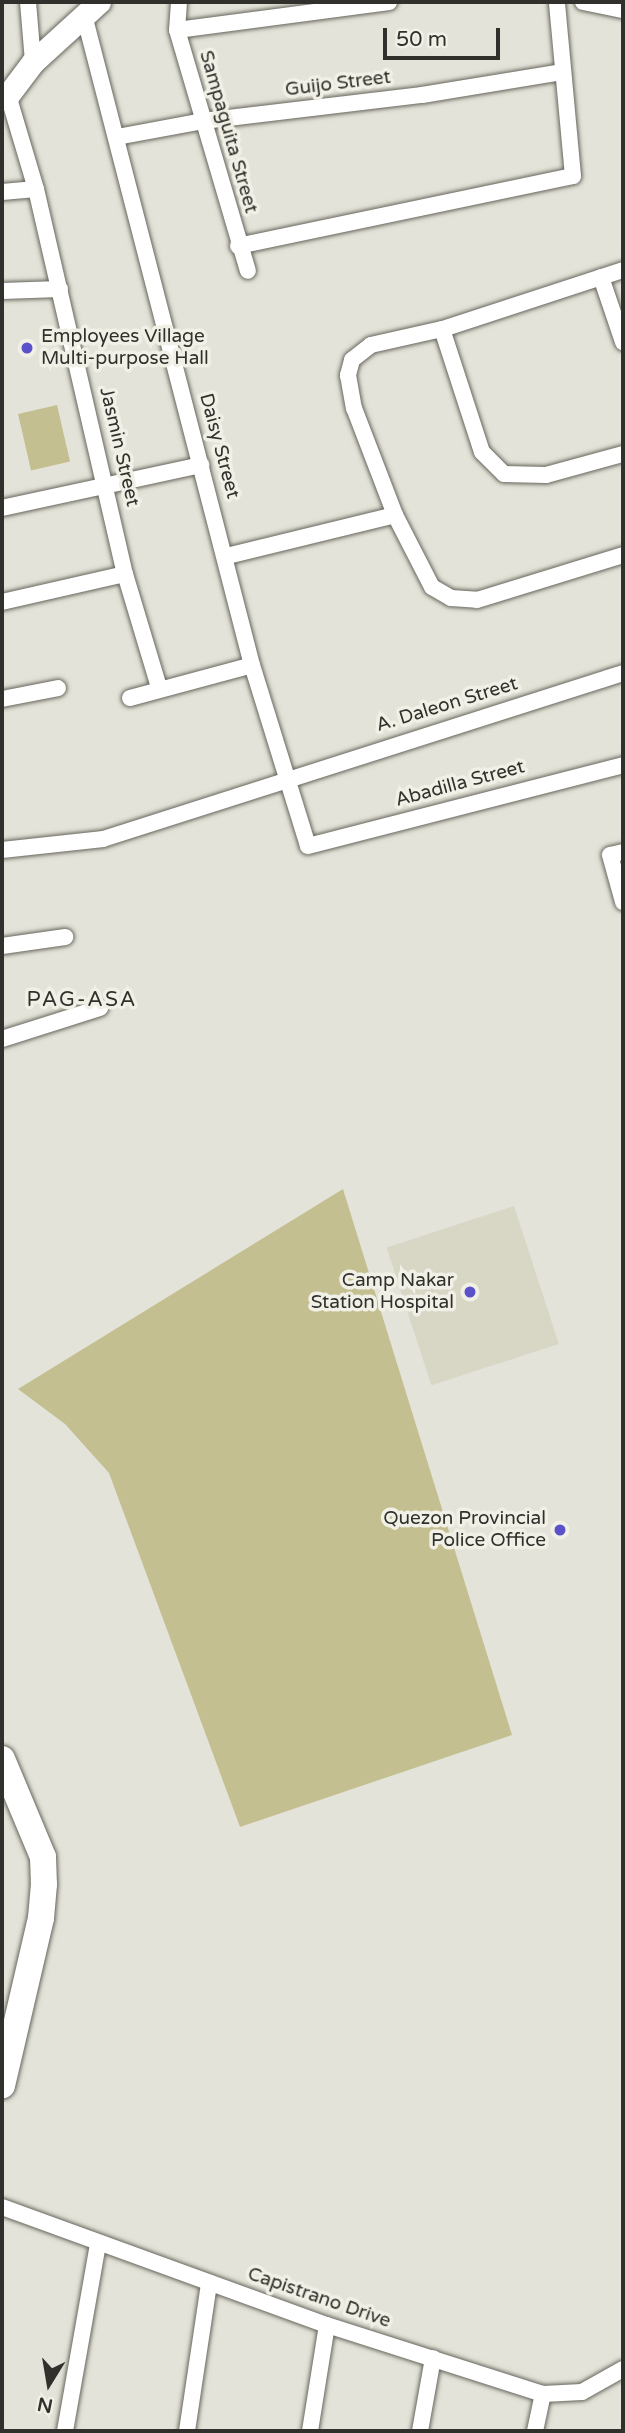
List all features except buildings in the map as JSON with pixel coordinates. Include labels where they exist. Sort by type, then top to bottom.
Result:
[{"type":"main road","points":[[2,1759],[43,1857],[44,1884],[41,1918],[2,2086]]},
{"type":"street","points":[[28,2],[33,62]]},
{"type":"street","name":"Sampaguita Street","points":[[179,2],[177,30],[238,246],[248,271]]},
{"type":"street","points":[[177,30],[389,2]]},
{"type":"street","points":[[238,246],[573,176],[557,2]]},
{"type":"street","points":[[583,2],[623,10]]},
{"type":"street","points":[[5,95],[33,62],[92,8]]},
{"type":"street","name":"Daisy Street","points":[[92,8],[117,137],[227,556],[252,664],[284,778],[308,846]]},
{"type":"street","name":"Guijo Street","points":[[117,137],[203,121],[422,95],[563,72]]},
{"type":"street","name":"Jasmin Street","points":[[5,95],[36,189],[107,482],[125,574],[159,687]]},
{"type":"street","points":[[2,192],[36,189]]},
{"type":"street","points":[[623,270],[442,329],[371,345],[352,360],[348,375],[354,408],[395,515],[432,587],[451,598],[477,600],[623,555]]},
{"type":"street","points":[[601,277],[623,342]]},
{"type":"street","points":[[2,291],[60,289]]},
{"type":"street","points":[[442,329],[482,452],[504,474],[546,475],[623,454]]},
{"type":"street","points":[[2,508],[107,482],[201,465]]},
{"type":"street","points":[[227,556],[395,515]]},
{"type":"street","points":[[2,602],[125,574]]},
{"type":"street","points":[[130,698],[159,687],[252,664]]},
{"type":"street","name":"A. Daleon Street","points":[[2,850],[103,839],[284,778],[623,673]]},
{"type":"street","points":[[2,699],[58,688]]},
{"type":"street","name":"Abadilla Street","points":[[308,846],[623,765]]},
{"type":"street","points":[[617,853],[623,902]]},
{"type":"street","points":[[2,946],[65,937]]},
{"type":"street","points":[[2,1039],[100,1009]]},
{"type":"street","name":"Capistrano Drive","points":[[2,2207],[327,2325],[543,2394],[582,2392],[623,2369]]},
{"type":"street","points":[[65,2431],[98,2244]]},
{"type":"street","points":[[187,2431],[209,2283]]},
{"type":"street","points":[[310,2431],[327,2325]]},
{"type":"street","points":[[420,2431],[433,2358]]},
{"type":"street","points":[[535,2431],[543,2394]]},
{"type":"shaded area","points":[[57,405],[70,462],[31,471],[18,414]]},
{"type":"shaded area","points":[[343,1189],[512,1735],[240,1827],[109,1473],[65,1424],[18,1389]]},
{"type":"shaded area","name":"Camp Nakar Station Hospital","points":[[514,1206],[559,1344],[431,1385],[387,1247]]},
{"type":"place","name":"Employees Village Multi-purpose Hall","points":[[27,348]]},
{"type":"place","name":"Camp Nakar Station Hospital","points":[[470,1292]]},
{"type":"place","name":"Quezon Provincial Police Office","points":[[560,1530]]},
{"type":"district","name":"PAG-ASA","points":[[82,1000]]}]
